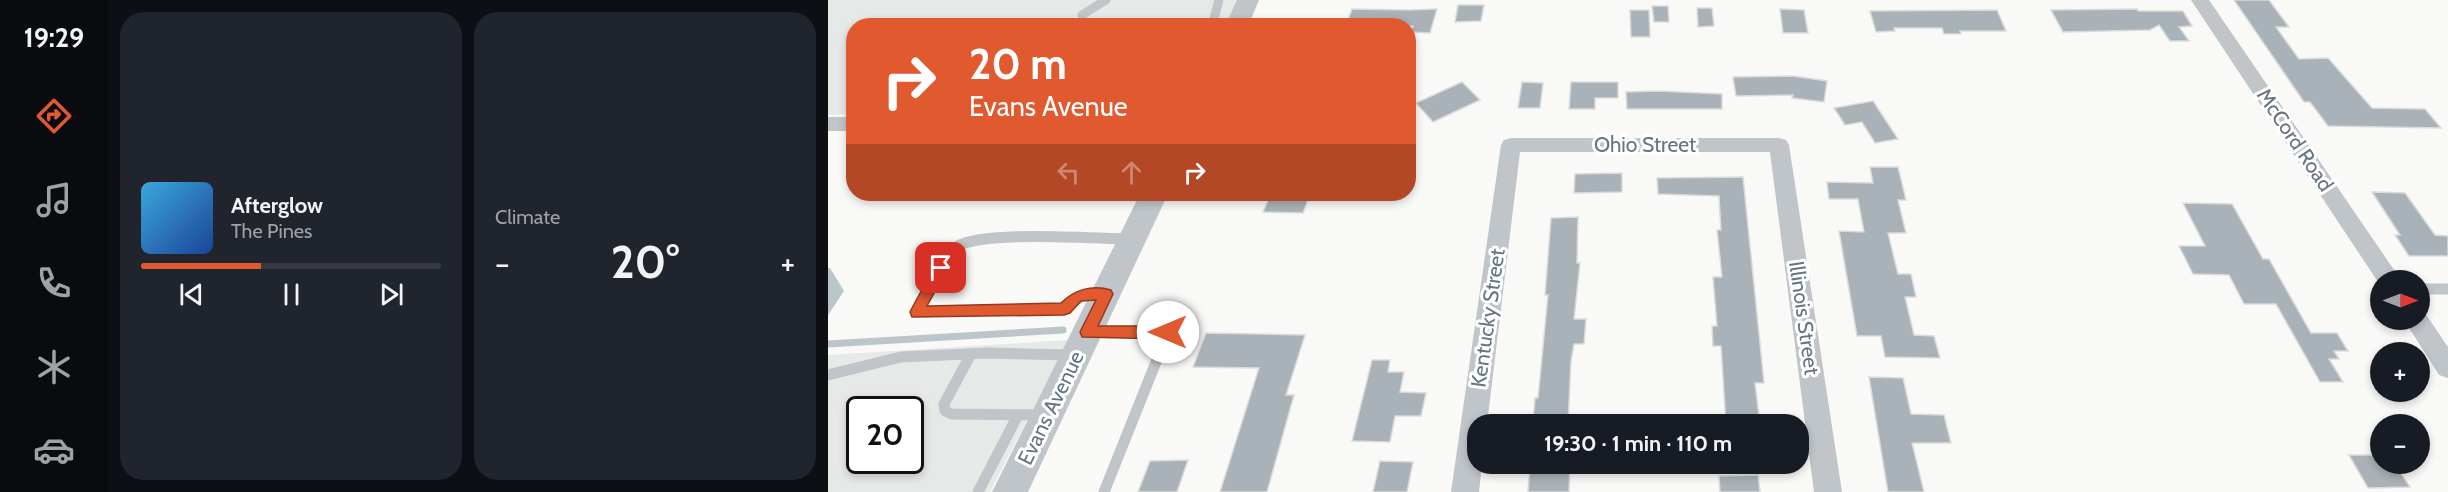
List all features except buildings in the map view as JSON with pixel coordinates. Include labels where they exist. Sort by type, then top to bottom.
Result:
[{"type":"street","points":[[1240,18],[1248,0]]},
{"type":"street","name":"McCord Road","points":[[2200,0],[2383,270]]},
{"type":"street","points":[[828,124],[846,124]]},
{"type":"street","name":"Ohio Street","points":[[1511,145],[1779,145]]},
{"type":"street","name":"Kentucky Street","points":[[1465,492],[1511,145]]},
{"type":"street","name":"Illinois Street","points":[[1779,145],[1828,492]]},
{"type":"street","name":"Evans Avenue","points":[[1010,492],[1033,415],[1082,344],[1151,201]]},
{"type":"street","points":[[2423,330],[2448,367]]},
{"type":"lane","points":[[1082,15],[1106,0]]},
{"type":"lane","points":[[1214,18],[1219,0]]},
{"type":"lane","points":[[1106,294],[1084,294],[1076,297],[1064,309],[917,312],[941,268],[958,246],[989,238],[1132,239]]},
{"type":"lane","points":[[2430,289],[2448,289]]},
{"type":"lane","points":[[828,375],[901,357],[971,354],[1082,344],[1168,332],[1104,492]]},
{"type":"lane","points":[[971,354],[944,404],[945,411],[952,414],[1033,415]]},
{"type":"lane","points":[[978,492],[1033,415]]},
{"type":"shaded area","points":[[828,0],[1238,0],[1229,18],[846,18],[846,114],[828,115]]},
{"type":"shaded area","points":[[828,268],[844,291],[828,315]]},
{"type":"shaded area","points":[[1068,340],[990,492],[828,492],[828,355]]},
{"type":"waterway","points":[[828,344],[1063,330]]},
{"type":"route","points":[[941,268],[917,312],[1064,309],[1076,297],[1084,294],[1106,294],[1087,332],[1168,332]]}]
